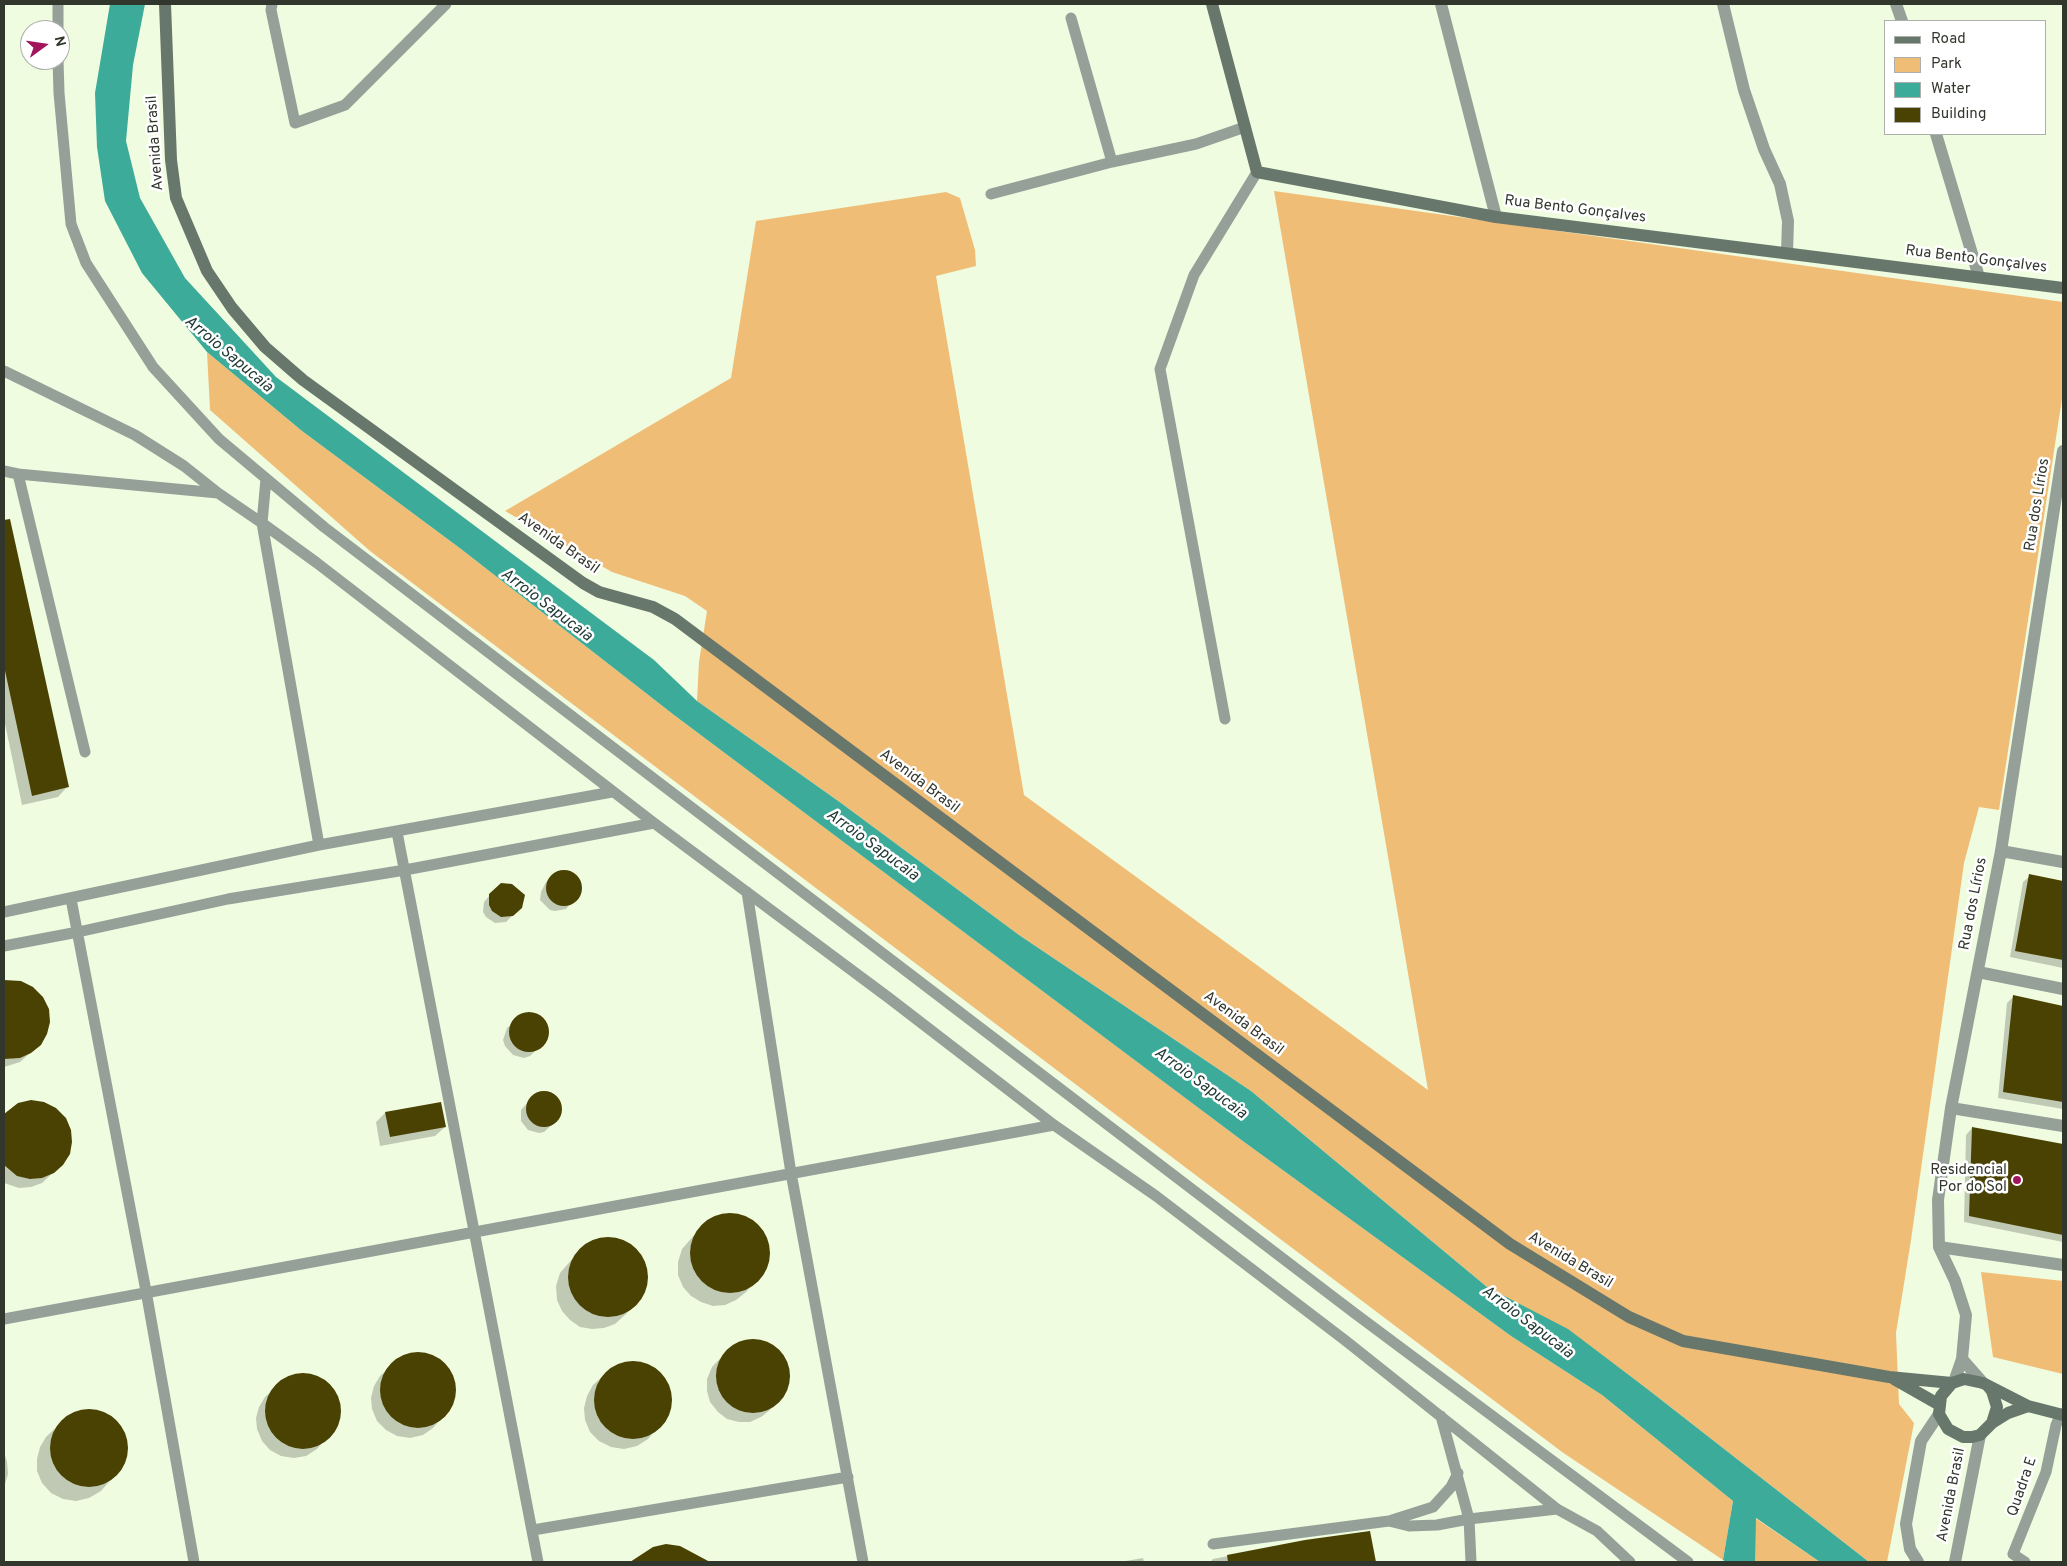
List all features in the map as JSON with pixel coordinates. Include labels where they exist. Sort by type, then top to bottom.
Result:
[{"type":"main road","name":"Avenida Brasil","points":[[165,4],[171,160],[176,198],[207,272],[232,308],[265,347],[303,380],[583,583],[599,592],[653,607],[675,619],[1510,1244],[1629,1316],[1682,1342],[1889,1377],[1953,1382]]},
{"type":"main road","points":[[1212,4],[1257,172]]},
{"type":"main road","name":"Rua Bento Gonçalves","points":[[1257,172],[1496,217],[2063,288]]},
{"type":"main road","name":"Avenida Brasil","points":[[1889,1377],[1939,1409]]},
{"type":"main road","points":[[2028,1406],[2008,1413],[1992,1423],[1980,1435],[1963,1437],[1948,1429],[1939,1409],[1941,1396],[1953,1382],[1964,1378],[1985,1384],[2028,1406],[2062,1415]]},
{"type":"main road","points":[[1985,1384],[1992,1391],[1997,1407],[1992,1423]]},
{"type":"street","points":[[1440,4],[1496,217]]},
{"type":"street","points":[[1723,4],[1744,90],[1764,149],[1780,184],[1788,221],[1787,253]]},
{"type":"street","points":[[1896,4],[1902,20]]},
{"type":"street","points":[[1936,135],[1979,277]]},
{"type":"street","name":"Rua dos Lírios","points":[[1953,1382],[1962,1360],[1966,1315],[1955,1281],[1939,1247],[1938,1200],[1951,1108],[2000,851],[2063,451]]},
{"type":"street","points":[[2000,851],[2063,862]]},
{"type":"street","points":[[1978,972],[2063,989]]},
{"type":"street","points":[[1951,1108],[2063,1126]]},
{"type":"street","points":[[1939,1247],[2063,1264]]},
{"type":"street","points":[[1962,1360],[1985,1384]]},
{"type":"street","points":[[1918,1562],[1910,1549],[1906,1524],[1921,1441],[1939,1409]]},
{"type":"street","name":"Avenida Brasil","points":[[1955,1562],[1980,1435]]},
{"type":"lane","points":[[58,4],[58,20]]},
{"type":"lane","points":[[272,4],[271,10],[295,123],[345,105],[446,4]]},
{"type":"lane","points":[[1071,18],[1112,162]]},
{"type":"lane","points":[[58,70],[71,224],[86,264],[153,367],[219,439],[324,528],[1361,1318],[1688,1562]]},
{"type":"lane","points":[[991,194],[1112,162],[1196,144],[1245,127]]},
{"type":"lane","points":[[1225,719],[1160,369],[1194,275],[1257,172]]},
{"type":"lane","points":[[4,371],[135,435],[184,466],[218,493],[262,523],[517,716],[612,792],[890,998],[1054,1125],[1156,1196],[1441,1416],[1557,1509],[1597,1532],[1630,1562]]},
{"type":"lane","points":[[4,471],[18,474],[218,493]]},
{"type":"lane","points":[[18,474],[85,752]]},
{"type":"lane","points":[[266,478],[262,523],[319,845]]},
{"type":"lane","points":[[4,912],[319,845],[612,792]]},
{"type":"lane","points":[[4,946],[78,932],[228,898],[405,870],[654,823]]},
{"type":"lane","points":[[396,832],[405,870],[538,1562]]},
{"type":"lane","points":[[747,892],[791,1173],[863,1562]]},
{"type":"lane","points":[[72,899],[146,1291],[194,1562]]},
{"type":"lane","points":[[4,1319],[146,1291],[1054,1125]]},
{"type":"lane","name":"Quadra E","points":[[2025,1562],[2013,1554],[2043,1480],[2056,1425],[2062,1415]]},
{"type":"lane","points":[[1441,1416],[1469,1519],[1471,1562]]},
{"type":"lane","points":[[1213,1544],[1389,1520],[1433,1507],[1451,1487],[1458,1473]]},
{"type":"lane","points":[[533,1530],[848,1477]]},
{"type":"lane","points":[[1389,1520],[1409,1526],[1437,1525],[1469,1519],[1557,1509]]},
{"type":"green space","points":[[1274,191],[2063,302],[2063,392],[1999,810],[1979,807],[1964,863],[1911,1240],[1896,1333],[1899,1404],[1914,1423],[1887,1562],[1869,1562],[1646,1388],[1568,1330],[1487,1287],[1251,1091],[1019,935],[841,803],[697,701],[699,662],[707,611],[685,596],[612,572],[505,511],[731,378],[756,221],[946,192],[960,198],[975,250],[976,266],[936,276],[1024,795],[1428,1090]]},
{"type":"green space","points":[[207,352],[302,431],[461,549],[674,715],[1240,1139],[1511,1336],[1602,1395],[1733,1501],[1723,1560],[1562,1452],[370,551],[210,410]]},
{"type":"green space","points":[[1981,1272],[2063,1281],[2063,1374],[1993,1357]]},
{"type":"green space","points":[[1755,1518],[1820,1562],[1755,1562]]},
{"type":"water","name":"Arroio Sapucaia","points":[[110,4],[145,4],[133,65],[126,141],[140,198],[185,278],[276,377],[654,660],[697,701],[841,803],[1019,935],[1251,1091],[1487,1287],[1568,1329],[1869,1562],[1820,1562],[1756,1518],[1755,1562],[1726,1562],[1723,1560],[1733,1501],[1602,1395],[1511,1336],[1240,1139],[674,715],[461,549],[302,431],[207,352],[142,273],[105,201],[97,147],[95,93]]},
{"type":"building","points":[[10,519],[69,787],[32,796],[4,666],[4,520]]},
{"type":"building","points":[[564,870],[571,871],[577,875],[581,881],[581,895],[577,901],[571,905],[564,906],[557,905],[551,901],[547,895],[546,888],[547,881],[551,875],[557,871]]},
{"type":"building","points":[[2029,874],[2063,881],[2063,960],[2015,951]]},
{"type":"building","points":[[501,883],[512,884],[525,895],[522,908],[513,916],[501,917],[492,911],[489,905],[489,894]]},
{"type":"building","points":[[4,980],[21,981],[33,987],[43,997],[49,1009],[50,1022],[47,1034],[41,1045],[31,1053],[20,1058],[4,1059]]},
{"type":"building","points":[[2013,995],[2063,1006],[2063,1102],[2003,1092]]},
{"type":"building","points":[[529,1012],[540,1015],[546,1021],[549,1032],[546,1043],[540,1049],[529,1052],[518,1049],[512,1043],[509,1032],[512,1021],[518,1015]]},
{"type":"building","points":[[544,1091],[551,1092],[557,1096],[561,1102],[561,1116],[557,1122],[551,1126],[544,1127],[537,1126],[531,1122],[527,1116],[526,1109],[527,1102],[531,1096],[537,1092]]},
{"type":"building","points":[[31,1100],[44,1102],[56,1108],[66,1118],[71,1130],[72,1142],[70,1154],[63,1165],[54,1173],[42,1178],[30,1179],[17,1176],[4,1165],[4,1114],[18,1103]]},
{"type":"building","points":[[441,1102],[446,1127],[390,1137],[385,1112]]},
{"type":"building","name":"Residencial Por do Sol","points":[[1972,1127],[2063,1144],[2063,1235],[1969,1216]]},
{"type":"building","points":[[730,1213],[745,1216],[758,1225],[767,1238],[770,1253],[767,1268],[758,1281],[745,1290],[730,1293],[715,1290],[702,1281],[693,1268],[690,1253],[693,1238],[702,1225],[715,1216]]},
{"type":"building","points":[[608,1237],[623,1240],[636,1249],[645,1262],[648,1277],[645,1292],[636,1305],[623,1314],[608,1317],[593,1314],[580,1305],[571,1292],[568,1277],[571,1262],[580,1249],[593,1240]]},
{"type":"building","points":[[746,1339],[760,1339],[774,1345],[784,1355],[790,1369],[790,1383],[784,1397],[774,1407],[760,1413],[746,1413],[732,1407],[722,1397],[716,1383],[716,1369],[722,1355],[732,1345]]},
{"type":"building","points":[[418,1352],[433,1355],[445,1363],[453,1375],[456,1390],[453,1405],[445,1417],[433,1425],[418,1428],[403,1425],[391,1417],[383,1405],[380,1390],[383,1375],[391,1363],[403,1355]]},
{"type":"building","points":[[633,1361],[648,1364],[661,1372],[669,1385],[672,1400],[669,1415],[661,1428],[648,1436],[633,1439],[618,1436],[605,1428],[597,1415],[594,1400],[597,1385],[605,1372],[618,1364]]},
{"type":"building","points":[[303,1373],[317,1376],[330,1384],[338,1397],[341,1411],[338,1425],[330,1438],[317,1446],[303,1449],[289,1446],[276,1438],[268,1425],[265,1411],[268,1397],[276,1384],[289,1376]]},
{"type":"building","points":[[81,1409],[97,1409],[111,1415],[122,1426],[128,1440],[128,1456],[122,1470],[111,1481],[97,1487],[81,1487],[67,1481],[56,1470],[50,1456],[50,1440],[56,1426],[67,1415]]},
{"type":"building","points":[[1370,1531],[1376,1562],[1228,1562],[1227,1555],[1305,1540]]},
{"type":"building","points":[[666,1544],[680,1546],[710,1562],[630,1562],[653,1547]]},
{"type":"place","name":"Residencial Por do Sol","points":[[2017,1180]]}]
